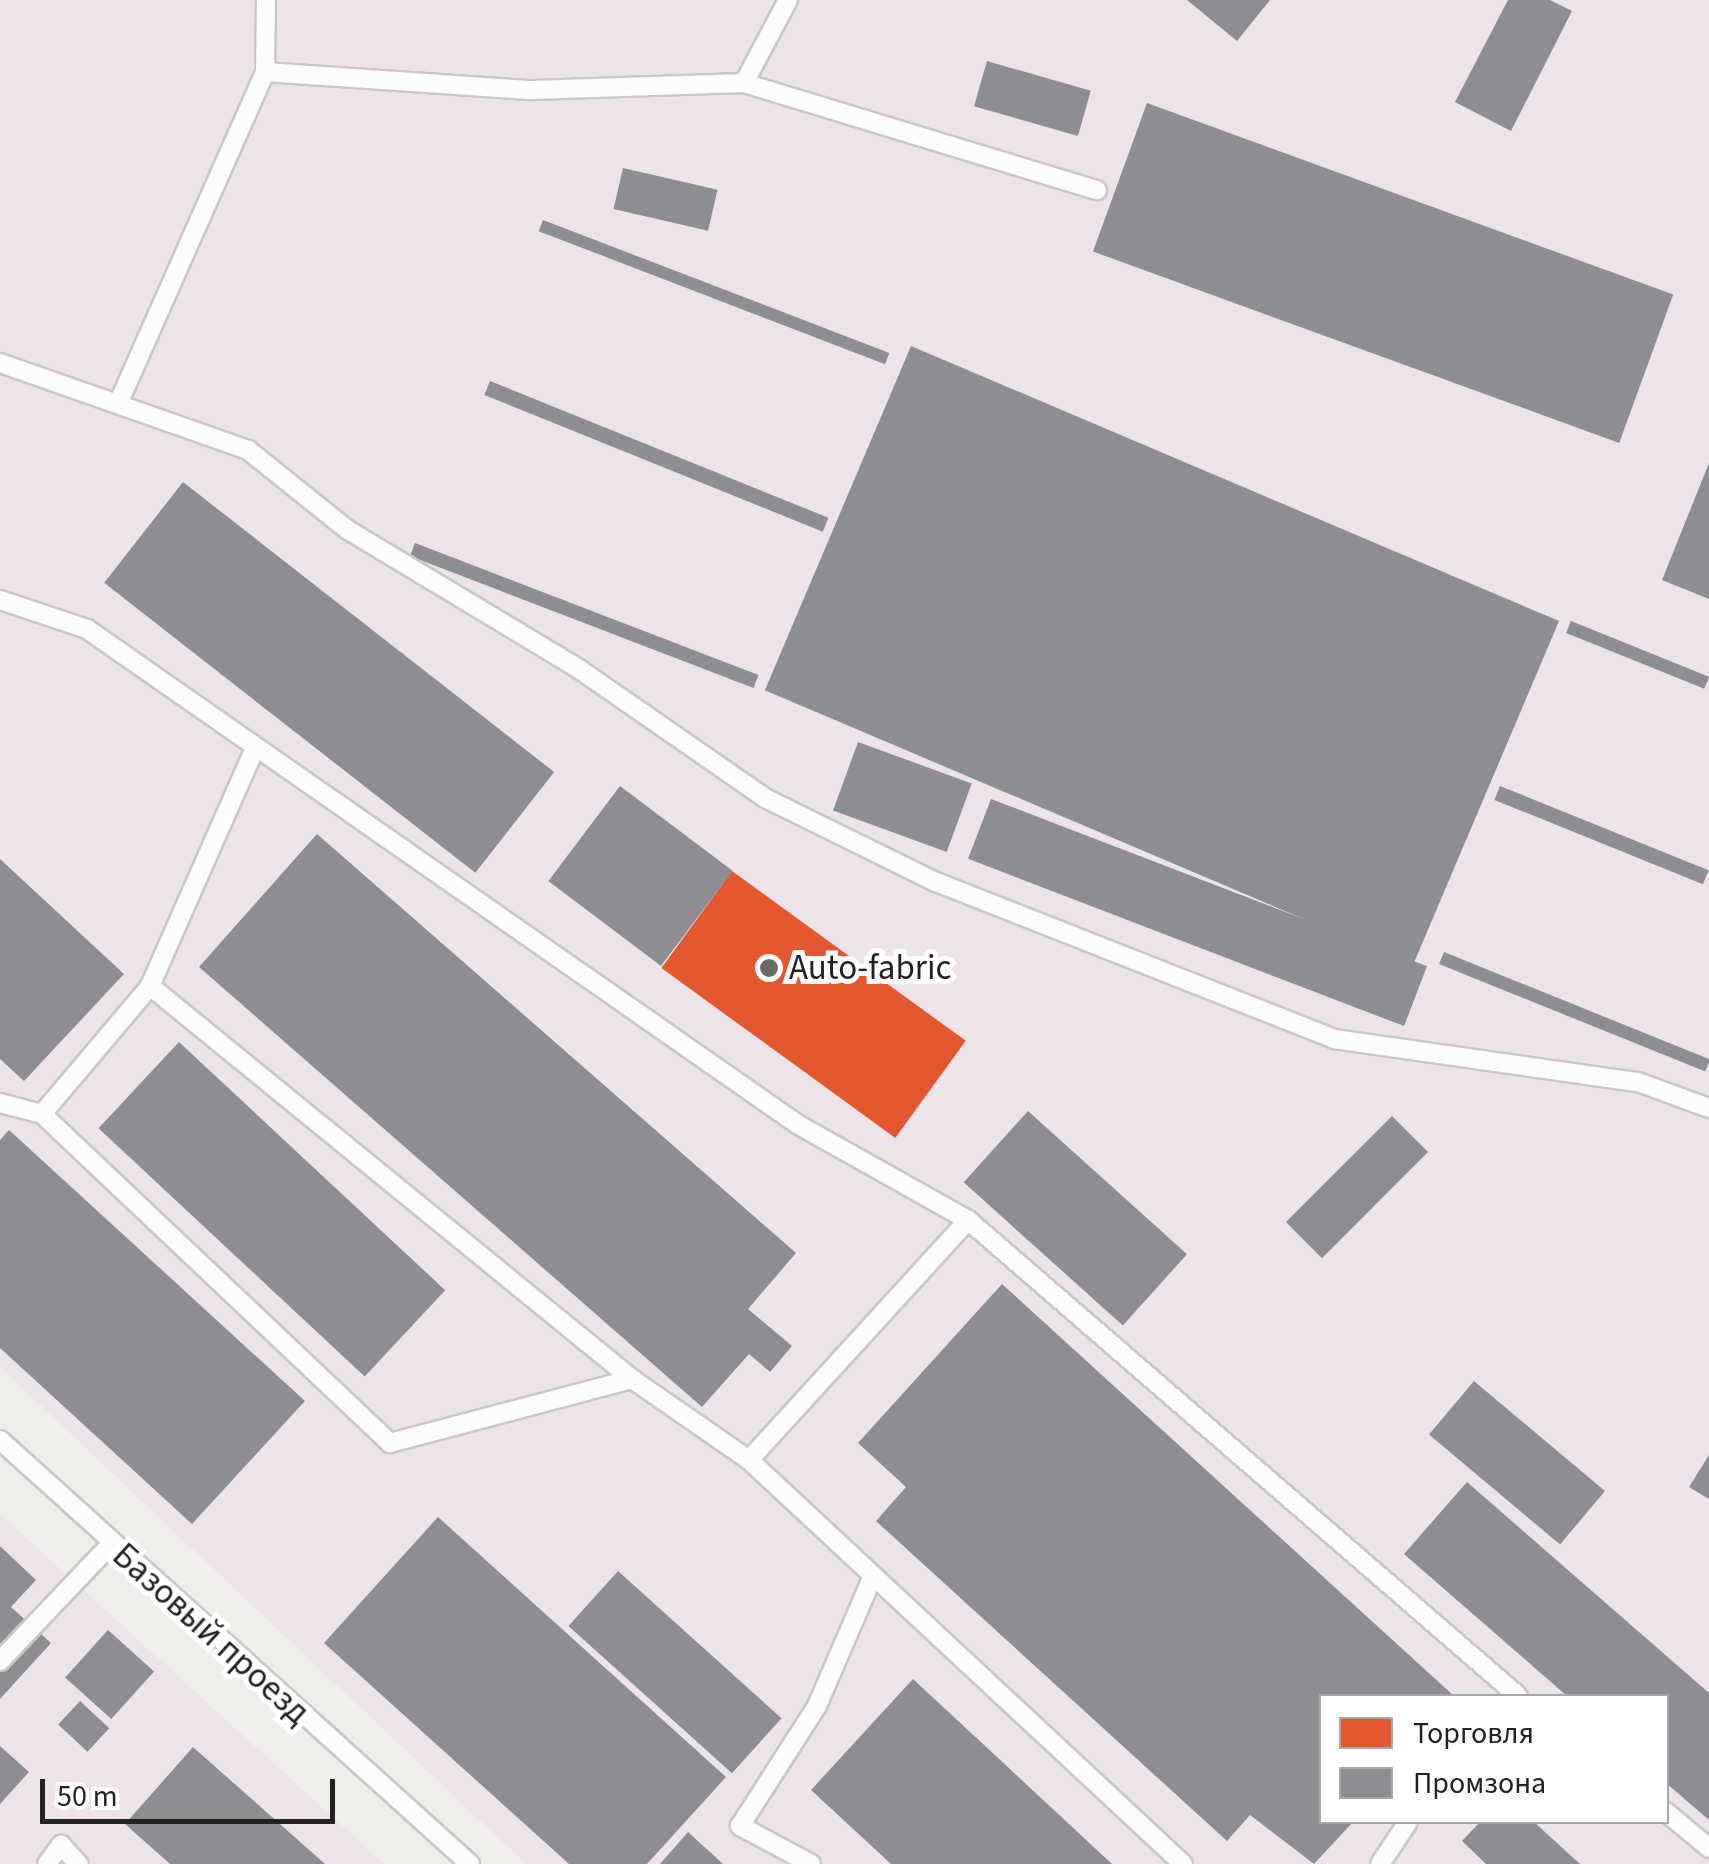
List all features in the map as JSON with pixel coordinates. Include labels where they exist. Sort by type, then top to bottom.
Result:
[{"type":"lane","points":[[118,404],[265,72],[266,0]]},
{"type":"lane","points":[[744,83],[788,0]]},
{"type":"lane","points":[[265,72],[532,90],[744,83],[1097,190]]},
{"type":"lane","points":[[0,362],[248,450],[348,530],[578,669],[765,798],[936,882],[1334,1039],[1638,1082],[1709,1108]]},
{"type":"lane","points":[[0,600],[87,629],[796,1124],[968,1220],[1495,1690]]},
{"type":"lane","points":[[42,1114],[150,986],[255,748]]},
{"type":"lane","points":[[150,986],[632,1379],[749,1460],[1183,1864]]},
{"type":"lane","points":[[0,1103],[42,1114],[390,1443],[632,1379]]},
{"type":"lane","points":[[749,1460],[968,1220]]},
{"type":"lane","name":"Базовый проезд","points":[[0,1440],[110,1545],[470,1864]]},
{"type":"lane","points":[[0,1660],[110,1545]]},
{"type":"lane","points":[[810,1864],[740,1826],[818,1706],[873,1576]]},
{"type":"lane","points":[[1669,1815],[1709,1848]]},
{"type":"lane","points":[[1380,1864],[1407,1824]]},
{"type":"lane","points":[[47,1864],[61,1845],[79,1864]]},
{"type":"shaded area","points":[[0,0],[1709,0],[1709,1864],[526,1864],[0,1367]]},
{"type":"shaded area","points":[[0,1514],[384,1864],[0,1864]]},
{"type":"building: Торговля","points":[[732,871],[966,1041],[895,1138],[661,968]]},
{"type":"building: Промзона","points":[[1187,0],[1270,0],[1237,41]]},
{"type":"building: Промзона","points":[[1508,0],[1550,0],[1572,11],[1511,131],[1455,102]]},
{"type":"building: Промзона","points":[[987,61],[1091,91],[1078,136],[974,106]]},
{"type":"building: Промзона","points":[[1147,103],[1673,295],[1619,443],[1093,251]]},
{"type":"building: Промзона","points":[[623,168],[718,190],[708,231],[614,209]]},
{"type":"building: Промзона","points":[[543,220],[889,353],[885,364],[539,231]]},
{"type":"building: Промзона","points":[[911,346],[1559,621],[1413,965],[765,690]]},
{"type":"building: Промзона","points":[[490,381],[828,518],[823,532],[484,395]]},
{"type":"building: Промзона","points":[[1709,463],[1709,599],[1662,580]]},
{"type":"building: Промзона","points":[[183,482],[554,772],[475,873],[104,583]]},
{"type":"building: Промзона","points":[[415,543],[759,675],[754,688],[410,556]]},
{"type":"building: Промзона","points":[[1571,621],[1709,677],[1704,689],[1566,633]]},
{"type":"building: Промзона","points":[[858,742],[972,783],[947,852],[833,811]]},
{"type":"building: Промзона","points":[[620,786],[733,871],[661,966],[548,881]]},
{"type":"building: Промзона","points":[[1500,786],[1709,870],[1703,884],[1494,800]]},
{"type":"building: Промзона","points":[[991,799],[1427,966],[1404,1026],[968,859]]},
{"type":"building: Промзона","points":[[317,834],[796,1253],[748,1309],[792,1346],[770,1372],[749,1354],[702,1407],[199,967]]},
{"type":"building: Промзона","points":[[0,859],[124,974],[24,1081],[0,1059]]},
{"type":"building: Промзона","points":[[1444,952],[1709,1059],[1705,1072],[1439,964]]},
{"type":"building: Промзона","points":[[179,1042],[445,1290],[365,1377],[99,1128]]},
{"type":"building: Промзона","points":[[1028,1111],[1187,1254],[1123,1326],[964,1182]]},
{"type":"building: Промзона","points":[[1392,1116],[1428,1152],[1322,1258],[1286,1222]]},
{"type":"building: Промзона","points":[[9,1130],[305,1401],[192,1524],[0,1348],[0,1140]]},
{"type":"building: Промзона","points":[[1002,1284],[1452,1694],[1319,1694],[1319,1824],[1351,1824],[1314,1864],[1250,1815],[1227,1841],[876,1521],[906,1487],[858,1443]]},
{"type":"building: Промзона","points":[[1474,1381],[1605,1491],[1560,1545],[1429,1435]]},
{"type":"building: Промзона","points":[[1709,1455],[1709,1499],[1689,1487]]},
{"type":"building: Промзона","points":[[1467,1482],[1709,1693],[1709,1820],[1669,1786],[1669,1694],[1565,1694],[1404,1554]]},
{"type":"building: Промзона","points":[[438,1517],[726,1777],[647,1864],[569,1864],[324,1643]]},
{"type":"building: Промзона","points":[[0,1546],[36,1580],[11,1607],[51,1643],[0,1699]]},
{"type":"building: Промзона","points":[[618,1571],[781,1718],[732,1773],[568,1626]]},
{"type":"building: Промзона","points":[[108,1630],[154,1671],[111,1719],[65,1678]]},
{"type":"building: Промзона","points":[[913,1679],[1112,1864],[891,1864],[811,1790]]},
{"type":"building: Промзона","points":[[80,1701],[109,1728],[87,1752],[58,1724]]},
{"type":"building: Промзона","points":[[0,1746],[29,1772],[0,1804]]},
{"type":"building: Промзона","points":[[193,1747],[325,1864],[170,1864],[125,1824]]},
{"type":"building: Промзона","points":[[1478,1824],[1536,1824],[1580,1864],[1486,1864],[1462,1841]]},
{"type":"building: Промзона","points":[[688,1832],[723,1864],[660,1864]]},
{"type":"place","name":"Auto-fabric","points":[[769,968]]}]
